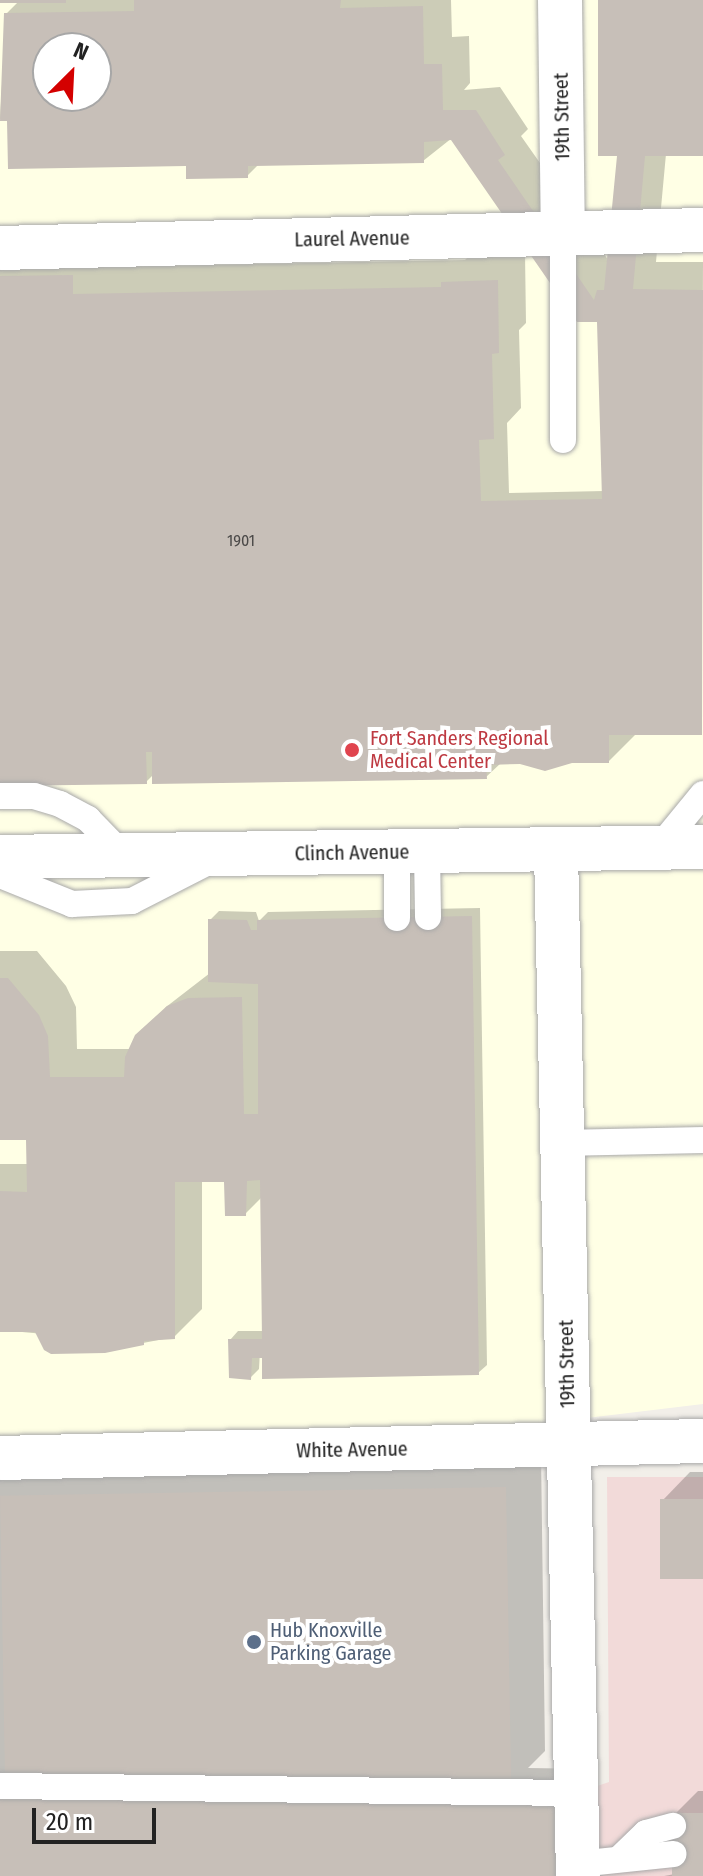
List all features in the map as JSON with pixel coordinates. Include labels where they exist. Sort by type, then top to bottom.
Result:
[{"type":"street","name":"19th Street","points":[[560,0],[563,233]]},
{"type":"street","name":"Laurel Avenue","points":[[0,248],[703,230]]},
{"type":"street","name":"Clinch Avenue","points":[[0,857],[703,847]]},
{"type":"street","name":"19th Street","points":[[556,851],[577,1793],[603,1869]]},
{"type":"street","name":"White Avenue","points":[[0,1458],[703,1441]]},
{"type":"lane","points":[[563,233],[563,440]]},
{"type":"lane","points":[[658,849],[703,794]]},
{"type":"lane","points":[[0,796],[34,796],[60,804],[88,819],[124,856]]},
{"type":"lane","points":[[412,852],[428,917]]},
{"type":"lane","points":[[397,918],[412,852]]},
{"type":"lane","points":[[0,875],[72,904],[132,901],[223,855]]},
{"type":"lane","points":[[562,1143],[703,1140]]},
{"type":"lane","points":[[0,1786],[577,1793]]},
{"type":"lane","points":[[603,1869],[646,1833],[673,1826]]},
{"type":"lane","points":[[603,1869],[673,1854]]},
{"type":"shaded area","name":"Fort Sanders Regional Medical Center","points":[[0,0],[703,0],[703,1404],[512,1427],[0,1440]]},
{"type":"shaded area","points":[[607,1477],[703,1477],[703,1876],[0,1876],[577,1793],[609,1782]]},
{"type":"building","points":[[0,0],[66,0],[66,3],[0,3]]},
{"type":"building","points":[[134,0],[341,0],[340,8],[423,6],[424,64],[442,64],[443,110],[476,110],[505,155],[498,160],[594,300],[597,290],[604,290],[617,156],[598,156],[598,0],[703,0],[703,156],[645,156],[633,289],[703,290],[702,735],[609,735],[609,763],[572,763],[545,771],[520,764],[486,765],[487,779],[152,784],[152,752],[146,752],[147,784],[0,786],[0,276],[73,275],[73,294],[441,287],[441,282],[498,280],[499,353],[492,354],[494,439],[479,440],[481,501],[602,499],[597,322],[577,322],[451,140],[424,142],[424,163],[248,166],[248,178],[186,179],[186,166],[8,169],[7,121],[0,121],[4,13],[134,11]]},
{"type":"building","points":[[472,916],[479,1375],[262,1379],[262,1358],[252,1358],[251,1380],[229,1378],[228,1339],[262,1339],[260,1180],[247,1181],[246,1216],[225,1216],[224,1182],[175,1182],[175,1339],[144,1341],[144,1345],[105,1353],[51,1354],[44,1350],[35,1332],[0,1332],[0,1191],[27,1192],[26,1140],[0,1140],[0,978],[8,978],[39,1015],[48,1036],[50,1077],[124,1077],[125,1057],[135,1035],[167,1006],[188,998],[242,997],[244,1114],[258,1114],[258,984],[208,982],[208,919],[247,920],[251,930],[257,930],[257,920]]},
{"type":"building","name":"Hub Knoxville Parking Garage","points":[[506,1487],[511,1788],[5,1797],[0,1496]]},
{"type":"building","points":[[660,1499],[703,1499],[703,1579],[660,1579]]},
{"type":"building","points":[[0,1794],[562,1804],[561,1876],[0,1876]]},
{"type":"building","points":[[672,1813],[703,1813],[703,1876],[672,1876]]},
{"type":"place","name":"Fort Sanders Regional Medical Center","points":[[352,750]]},
{"type":"place","name":"Hub Knoxville Parking Garage","points":[[254,1642]]}]
